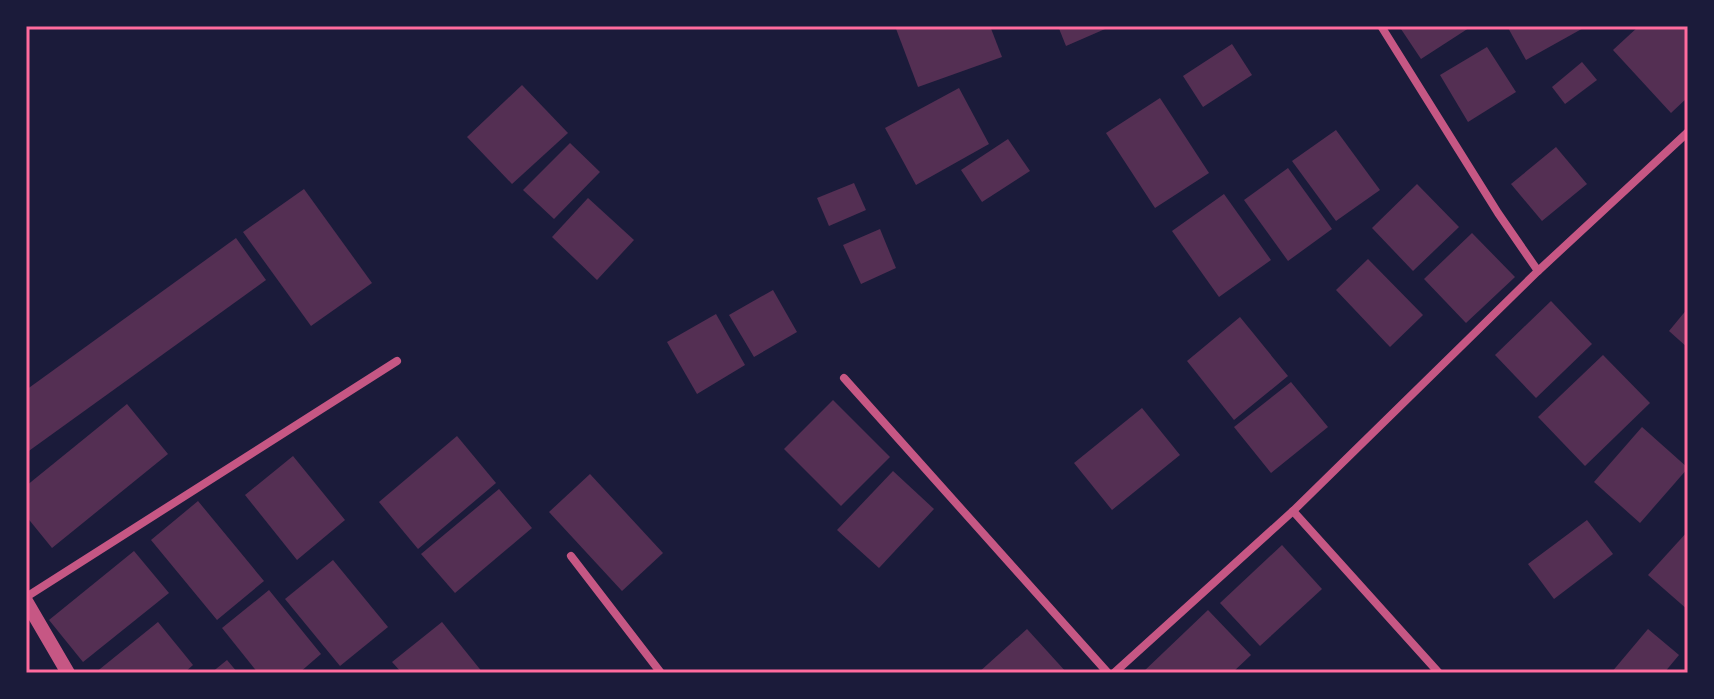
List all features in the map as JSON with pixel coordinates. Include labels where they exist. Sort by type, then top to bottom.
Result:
[{"type":"street","points":[[1381,26],[1538,271]]},
{"type":"street","points":[[844,378],[1111,673],[1293,511],[1538,271],[1688,132]]},
{"type":"street","points":[[68,673],[26,599],[397,361]]},
{"type":"street","points":[[1293,511],[1439,673]]},
{"type":"street","points":[[571,556],[661,673]]},
{"type":"building","points":[[895,26],[990,26],[1002,57],[918,87]]},
{"type":"building","points":[[1058,26],[1112,26],[1066,46]]},
{"type":"building","points":[[1399,26],[1472,26],[1421,59]]},
{"type":"building","points":[[1507,26],[1587,26],[1526,60]]},
{"type":"building","points":[[1639,26],[1688,26],[1688,97],[1671,113],[1613,50]]},
{"type":"building","points":[[1232,44],[1252,75],[1203,107],[1183,76]]},
{"type":"building","points":[[1487,47],[1516,92],[1468,122],[1440,75]]},
{"type":"building","points":[[1582,62],[1597,80],[1565,104],[1552,87]]},
{"type":"building","points":[[522,85],[568,133],[512,184],[467,137]]},
{"type":"building","points":[[959,88],[989,144],[916,185],[885,128]]},
{"type":"building","points":[[1160,98],[1209,173],[1155,208],[1106,133]]},
{"type":"building","points":[[1336,130],[1380,190],[1336,221],[1292,161]]},
{"type":"building","points":[[1008,139],[1030,171],[982,202],[961,170]]},
{"type":"building","points":[[570,143],[600,172],[554,219],[523,190]]},
{"type":"building","points":[[1556,147],[1587,184],[1542,221],[1511,184]]},
{"type":"building","points":[[1288,168],[1332,229],[1288,261],[1244,200]]},
{"type":"building","points":[[854,183],[866,210],[829,226],[817,198]]},
{"type":"building","points":[[1417,184],[1459,227],[1413,271],[1372,228]]},
{"type":"building","points":[[304,189],[372,283],[311,326],[243,232]]},
{"type":"building","points":[[1224,194],[1271,260],[1219,297],[1172,231]]},
{"type":"building","points":[[588,198],[634,240],[597,280],[552,237]]},
{"type":"building","points":[[880,229],[896,268],[861,284],[843,245]]},
{"type":"building","points":[[1472,233],[1515,277],[1466,323],[1424,279]]},
{"type":"building","points":[[236,238],[266,280],[26,453],[26,390]]},
{"type":"building","points":[[1368,259],[1423,315],[1390,347],[1336,290]]},
{"type":"building","points":[[773,290],[797,332],[754,357],[729,315]]},
{"type":"building","points":[[1551,301],[1592,344],[1536,398],[1495,355]]},
{"type":"building","points":[[1688,308],[1688,348],[1669,331]]},
{"type":"building","points":[[716,314],[745,365],[697,394],[667,342]]},
{"type":"building","points":[[1240,317],[1288,376],[1234,420],[1187,361]]},
{"type":"building","points":[[1603,355],[1650,403],[1585,466],[1538,417]]},
{"type":"building","points":[[1291,382],[1328,427],[1271,473],[1234,427]]},
{"type":"building","points":[[833,400],[890,457],[841,506],[784,449]]},
{"type":"building","points":[[127,404],[168,454],[52,548],[26,516],[26,486]]},
{"type":"building","points":[[1142,408],[1180,455],[1112,510],[1074,463]]},
{"type":"building","points":[[1642,427],[1688,468],[1640,523],[1594,482]]},
{"type":"building","points":[[457,436],[496,483],[418,549],[379,502]]},
{"type":"building","points":[[293,456],[345,520],[297,560],[245,495]]},
{"type":"building","points":[[893,471],[934,509],[879,568],[837,530]]},
{"type":"building","points":[[590,474],[663,553],[622,591],[549,512]]},
{"type":"building","points":[[499,489],[532,528],[455,593],[421,554]]},
{"type":"building","points":[[198,501],[264,581],[217,620],[151,540]]},
{"type":"building","points":[[1587,520],[1613,554],[1554,599],[1528,564]]},
{"type":"building","points":[[1688,531],[1688,610],[1648,575]]},
{"type":"building","points":[[1282,545],[1322,589],[1260,646],[1220,603]]},
{"type":"building","points":[[134,551],[169,593],[83,662],[49,620]]},
{"type":"building","points":[[333,560],[388,627],[340,666],[285,599]]},
{"type":"building","points":[[269,590],[321,654],[299,673],[258,673],[222,628]]},
{"type":"building","points":[[1208,610],[1251,655],[1232,673],[1142,673]]},
{"type":"building","points":[[158,622],[193,665],[184,673],[95,673]]},
{"type":"building","points":[[442,622],[483,673],[402,673],[392,662]]},
{"type":"building","points":[[1027,629],[1067,673],[978,673]]},
{"type":"building","points":[[1648,629],[1679,655],[1664,673],[1611,673]]},
{"type":"building","points":[[227,660],[238,673],[211,673]]}]
